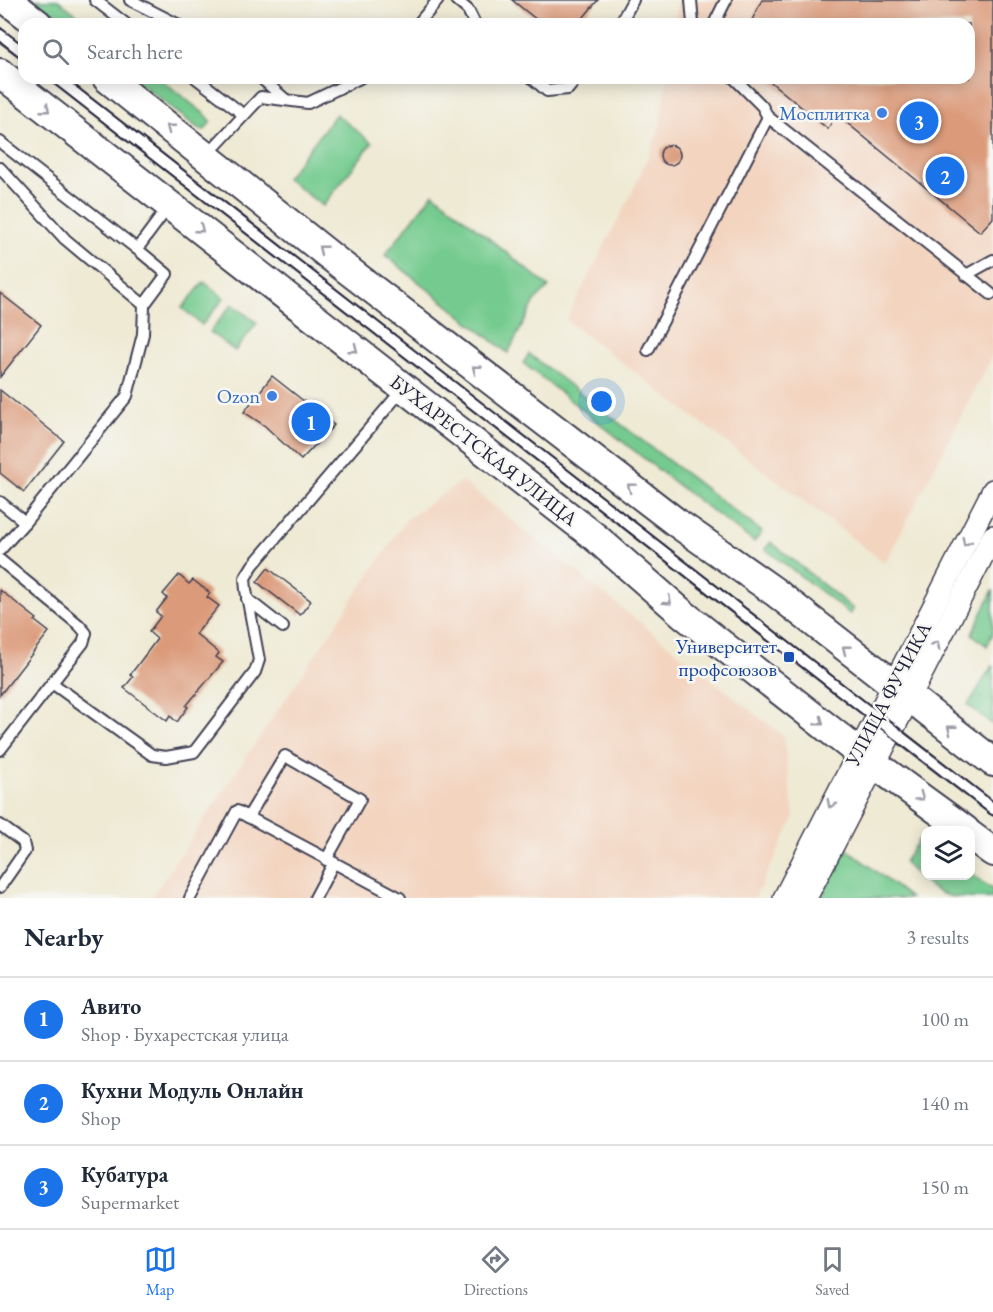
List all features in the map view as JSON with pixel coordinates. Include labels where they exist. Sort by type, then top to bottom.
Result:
[{"type":"main road","points":[[7,0],[30,18]]},
{"type":"main road","name":"БУХАРЕСТСКАЯ УЛИЦА","points":[[0,73],[595,537],[683,614],[866,758],[957,826]]},
{"type":"main road","points":[[115,84],[451,350],[678,523],[775,592],[993,762]]},
{"type":"main road","points":[[975,839],[993,852]]},
{"type":"street","name":"УЛИЦА ФУЧИКА","points":[[806,898],[866,758],[900,691],[993,490]]},
{"type":"street","name":"УЛИЦА ФУЧИКА","points":[[900,691],[993,536]]},
{"type":"street","name":"УЛИЦА ФУЧИКА","points":[[784,898],[866,758]]},
{"type":"lane","points":[[96,0],[118,18]]},
{"type":"lane","points":[[130,0],[165,18]]},
{"type":"lane","points":[[423,18],[438,0]]},
{"type":"lane","points":[[456,0],[468,10],[472,18]]},
{"type":"lane","points":[[624,18],[633,0]]},
{"type":"lane","points":[[691,0],[692,18]]},
{"type":"lane","points":[[717,18],[726,0]]},
{"type":"lane","points":[[0,34],[18,48]]},
{"type":"lane","points":[[64,84],[993,809]]},
{"type":"lane","points":[[204,84],[244,115]]},
{"type":"lane","points":[[268,84],[286,100]]},
{"type":"lane","points":[[206,156],[261,97],[308,103],[348,84]]},
{"type":"lane","points":[[539,84],[548,91],[568,89],[572,84]]},
{"type":"lane","points":[[740,84],[762,106],[768,117],[991,294]]},
{"type":"lane","points":[[648,350],[768,117]]},
{"type":"lane","points":[[0,142],[168,274],[144,305],[144,334],[127,396],[0,550]]},
{"type":"lane","points":[[0,168],[65,239],[144,305]]},
{"type":"lane","points":[[137,249],[169,206]]},
{"type":"lane","points":[[966,275],[993,260]]},
{"type":"lane","points":[[52,683],[152,755],[166,757],[194,752],[255,672],[260,660],[247,599],[245,578],[253,565],[404,388]]},
{"type":"lane","points":[[0,502],[25,522]]},
{"type":"lane","points":[[0,560],[86,633],[83,643],[0,750]]},
{"type":"lane","points":[[247,599],[283,627]]},
{"type":"lane","points":[[248,817],[285,756],[360,799],[329,862],[315,898]]},
{"type":"lane","points":[[190,898],[237,811],[395,897]]},
{"type":"lane","points":[[0,825],[23,842],[25,850],[0,887]]},
{"type":"shaded area","points":[[678,0],[993,0],[993,355],[885,563],[566,320],[632,193],[659,130],[666,84],[975,84],[975,18],[676,18]]},
{"type":"shaded area","points":[[462,481],[783,736],[794,818],[755,898],[151,898],[407,519]]},
{"type":"green space","points":[[32,0],[58,0],[81,18],[55,18]]},
{"type":"green space","points":[[141,84],[167,84],[211,121],[205,130],[199,129]]},
{"type":"green space","points":[[336,114],[372,143],[323,206],[286,178]]},
{"type":"green space","points":[[433,193],[549,287],[535,301],[508,353],[385,255]]},
{"type":"green space","points":[[204,282],[224,298],[202,325],[182,308]]},
{"type":"green space","points":[[232,304],[257,323],[235,351],[210,332]]},
{"type":"green space","points":[[529,354],[762,532],[754,542],[684,490],[523,363]]},
{"type":"green space","points":[[771,542],[853,609],[850,614],[765,549]]},
{"type":"green space","points":[[993,590],[993,633],[987,646],[972,634]]},
{"type":"green space","points":[[993,667],[993,725],[968,705]]},
{"type":"green space","points":[[920,838],[921,879],[904,862]]},
{"type":"green space","points":[[846,848],[910,898],[821,898]]},
{"type":"green space","points":[[975,877],[993,890],[993,898],[950,896],[941,894],[922,880],[975,880]]},
{"type":"building","points":[[512,0],[598,0],[583,18],[534,18]]},
{"type":"building","points":[[762,0],[993,0],[993,218],[980,232],[836,114],[828,129],[773,84],[975,84],[975,18],[753,18]]},
{"type":"building","points":[[670,145],[677,148],[680,155],[677,162],[670,165],[663,162],[660,155],[663,148]]},
{"type":"building","points":[[0,293],[41,325],[0,377]]},
{"type":"building","points":[[272,376],[334,425],[301,460],[265,426],[244,412]]},
{"type":"building","points":[[0,390],[64,441],[24,492],[0,473]]},
{"type":"building","points":[[268,568],[311,601],[300,615],[257,582]]},
{"type":"building","points":[[179,575],[189,584],[193,580],[210,593],[207,597],[219,606],[196,634],[219,653],[216,657],[223,662],[186,706],[188,707],[177,722],[170,716],[167,721],[124,688],[133,677],[130,675],[157,639],[149,632],[161,616],[156,612],[167,598],[163,594]]},
{"type":"building","points":[[0,590],[37,619],[35,621],[49,632],[0,695]]},
{"type":"tram line","points":[[0,27],[18,41]]},
{"type":"tram line","points":[[0,41],[18,55]]},
{"type":"tram line","points":[[55,84],[993,816]]},
{"type":"tram line","points":[[73,84],[993,801]]},
{"type":"place","name":"Мосплитка","points":[[882,113]]},
{"type":"place","name":"Кубатура","points":[[919,121]]},
{"type":"place","name":"Кухни Модуль Онлайн","points":[[945,176]]},
{"type":"place","name":"Ozon","points":[[272,396]]},
{"type":"place","name":"Авито","points":[[311,422]]},
{"type":"place","name":"Университет профсоюзов","points":[[789,657]]}]
